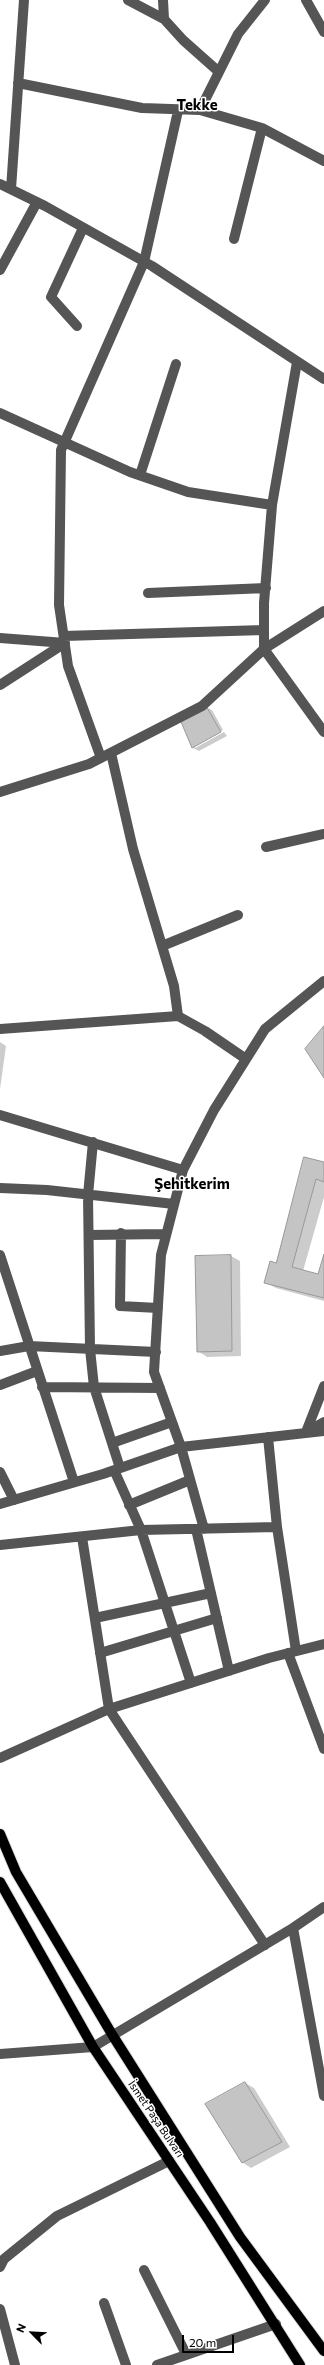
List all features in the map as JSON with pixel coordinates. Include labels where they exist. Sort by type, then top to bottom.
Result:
[{"type":"main road","points":[[0,1834],[16,1872],[113,2036],[240,2237],[324,2351]]},
{"type":"main road","name":"İsmet Paşa Bulvarı","points":[[0,1882],[93,2047],[276,2324],[300,2365]]},
{"type":"street","points":[[11,189],[24,0]]},
{"type":"street","points":[[128,0],[164,19],[183,40],[219,72]]},
{"type":"street","points":[[163,0],[164,19]]},
{"type":"street","points":[[306,0],[324,32]]},
{"type":"street","points":[[200,110],[238,34],[263,1]]},
{"type":"street","points":[[18,83],[142,108],[178,111],[200,110],[262,128],[324,161]]},
{"type":"street","points":[[100,758],[68,666],[59,605],[61,450],[144,262],[178,111]]},
{"type":"street","points":[[234,239],[262,128]]},
{"type":"street","points":[[0,184],[37,202],[144,262],[324,379]]},
{"type":"street","points":[[0,270],[37,202]]},
{"type":"street","points":[[77,326],[52,297],[84,228]]},
{"type":"street","points":[[297,362],[272,505],[266,588],[264,650],[324,732]]},
{"type":"street","points":[[140,475],[176,364]]},
{"type":"street","points":[[0,412],[140,475],[188,492],[272,505]]},
{"type":"street","points":[[148,593],[266,588]]},
{"type":"street","points":[[0,792],[90,764],[202,706],[264,650],[324,611]]},
{"type":"street","points":[[0,638],[64,640],[264,630]]},
{"type":"street","points":[[0,685],[64,640]]},
{"type":"street","points":[[111,753],[133,849],[174,986],[178,1016]]},
{"type":"street","points":[[266,847],[324,834]]},
{"type":"street","points":[[162,946],[238,915]]},
{"type":"street","points":[[229,1670],[211,1593],[190,1480],[172,1422],[154,1372],[161,1255],[182,1170],[214,1110],[264,1029],[324,981]]},
{"type":"street","points":[[0,1029],[178,1016],[205,1031],[246,1059]]},
{"type":"street","points":[[0,1115],[182,1170]]},
{"type":"street","points":[[93,1142],[88,1195],[90,1349],[94,1387],[112,1443],[117,1469],[129,1505],[141,1530],[191,1683]]},
{"type":"street","points":[[0,1188],[174,1204]]},
{"type":"street","points":[[89,1235],[122,1233],[166,1234]]},
{"type":"street","points":[[122,1233],[120,1306],[158,1308]]},
{"type":"street","points":[[0,1255],[74,1482]]},
{"type":"street","points":[[0,1351],[29,1346],[156,1352]]},
{"type":"street","points":[[0,1385],[37,1371]]},
{"type":"street","points":[[306,1432],[324,1386]]},
{"type":"street","points":[[42,1387],[160,1388]]},
{"type":"street","points":[[112,1443],[172,1422]]},
{"type":"street","points":[[306,1432],[324,1422]]},
{"type":"street","points":[[0,1504],[117,1469],[180,1447],[324,1431]]},
{"type":"street","points":[[268,1437],[292,1652],[324,1749]]},
{"type":"street","points":[[0,1472],[14,1500]]},
{"type":"street","points":[[129,1505],[190,1480]]},
{"type":"street","points":[[0,1545],[141,1530],[277,1528]]},
{"type":"street","points":[[82,1537],[109,1709],[265,1945]]},
{"type":"street","points":[[95,1618],[211,1593]]},
{"type":"street","points":[[100,1653],[217,1618]]},
{"type":"street","points":[[0,1758],[109,1709],[229,1670],[324,1644]]},
{"type":"street","points":[[0,2054],[93,2047],[294,1928],[324,1907]]},
{"type":"street","points":[[294,1928],[324,2096]]},
{"type":"street","points":[[0,2267],[4,2259],[57,2216],[169,2161]]},
{"type":"street","points":[[144,2270],[186,2354]]},
{"type":"street","points":[[104,2303],[126,2365]]},
{"type":"street","points":[[0,2309],[15,2365]]},
{"type":"street","points":[[157,2365],[276,2324]]},
{"type":"building","points":[[206,706],[221,732],[192,748],[179,717]]},
{"type":"building","points":[[324,1026],[324,1078],[305,1049]]},
{"type":"building","points":[[304,1157],[324,1162],[324,1182],[316,1179],[292,1267],[318,1274],[324,1254],[324,1298],[264,1283],[270,1261],[276,1263]]},
{"type":"building","points":[[231,1255],[232,1351],[197,1352],[195,1256]]},
{"type":"building","points":[[245,2082],[282,2142],[242,2163],[205,2104]]},
{"type":"district","name":"Tekke","points":[[197,105]]},
{"type":"district","name":"Şehitkerim","points":[[192,1184]]}]
